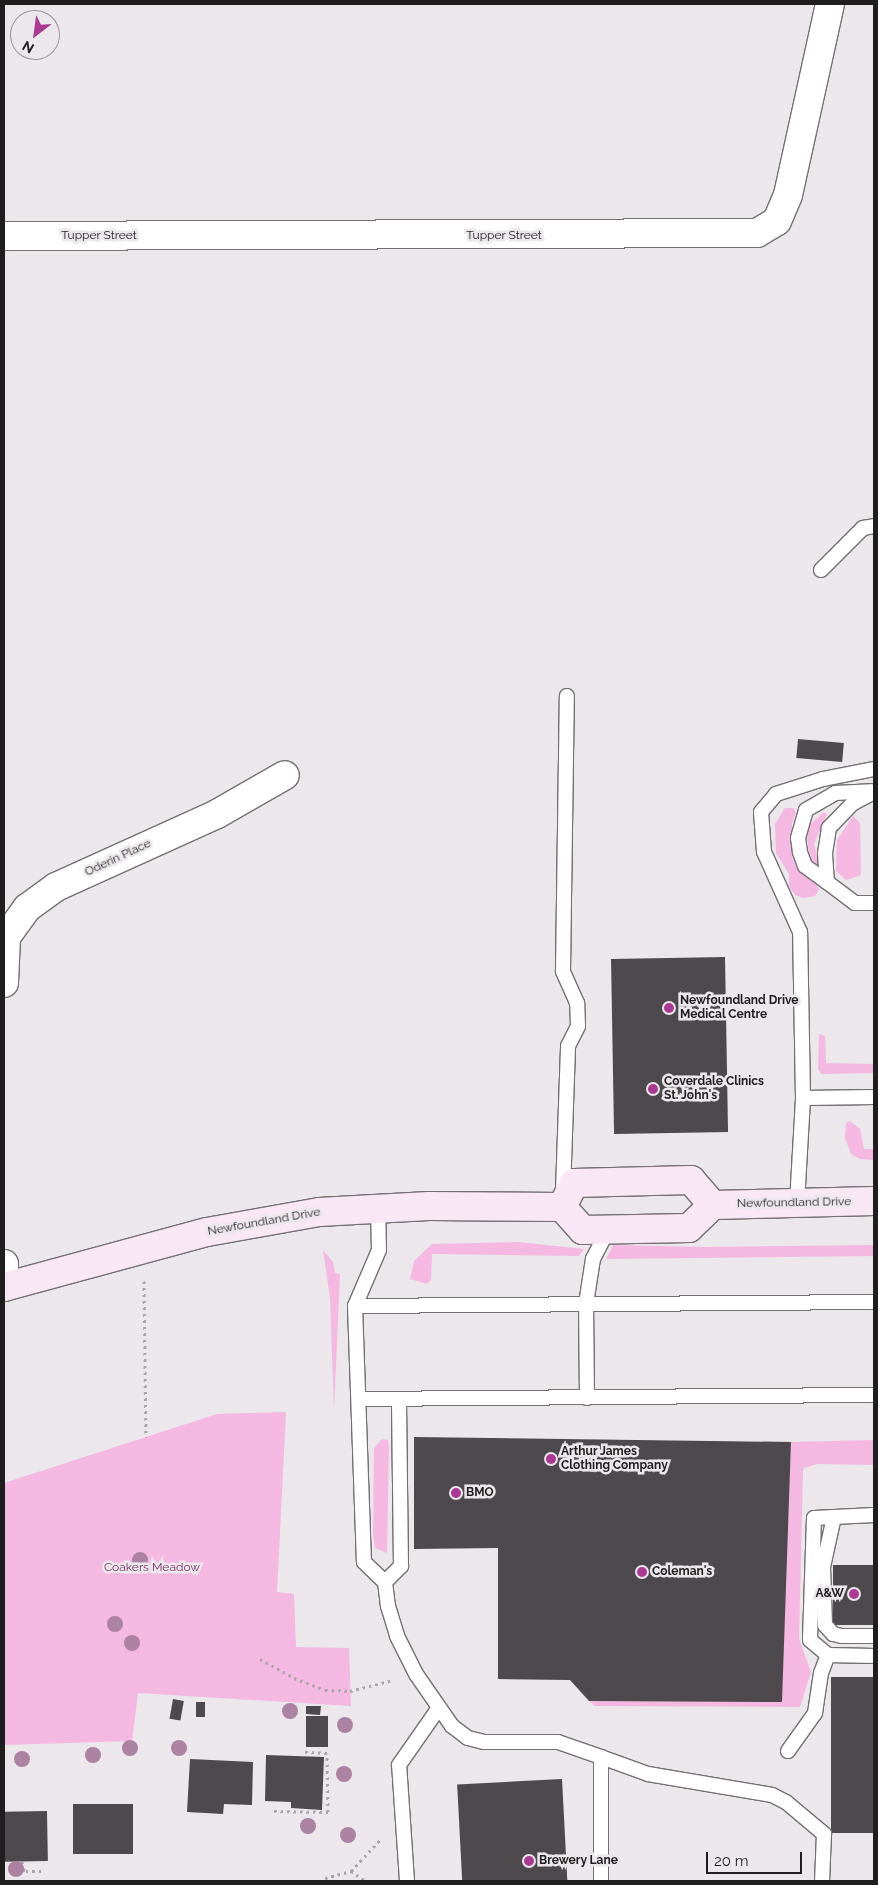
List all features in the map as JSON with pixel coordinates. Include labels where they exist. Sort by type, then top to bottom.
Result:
[{"type":"street","name":"Tupper Street","points":[[4,236],[757,233],[777,221],[788,195],[830,4]]},
{"type":"street","name":"Oderin Place","points":[[4,983],[6,937],[27,908],[56,887],[217,814],[285,775]]},
{"type":"street","points":[[691,1180],[713,1205],[689,1228],[583,1230],[562,1207],[574,1183],[691,1180]]},
{"type":"street","name":"Newfoundland Drive","points":[[713,1205],[874,1201]]},
{"type":"street","name":"Newfoundland Drive","points":[[4,1287],[207,1232],[281,1217],[378,1207],[562,1207]]},
{"type":"street","points":[[4,1264],[4,1287]]},
{"type":"lane","points":[[821,570],[863,528],[874,526]]},
{"type":"lane","points":[[562,1207],[568,1046],[578,1026],[577,1003],[563,971],[567,696]]},
{"type":"lane","points":[[797,1203],[803,1098],[800,932],[764,852],[761,812],[776,794],[823,779],[874,769]]},
{"type":"lane","points":[[827,882],[825,854],[829,828],[853,803],[874,791]]},
{"type":"lane","points":[[874,791],[835,793],[806,810],[798,838],[805,866],[855,903],[874,903]]},
{"type":"lane","points":[[803,1098],[874,1097]]},
{"type":"lane","points":[[378,1207],[380,1250],[355,1306],[364,1562],[385,1582],[388,1606],[397,1636],[416,1674],[438,1709],[452,1726],[468,1738],[484,1742],[558,1742],[648,1774],[772,1795],[786,1802],[824,1834],[822,1881]]},
{"type":"lane","points":[[587,1398],[586,1304],[593,1259],[608,1229]]},
{"type":"lane","points":[[355,1306],[874,1302]]},
{"type":"lane","points":[[359,1399],[874,1395]]},
{"type":"lane","points":[[385,1582],[401,1566],[400,1400]]},
{"type":"lane","points":[[874,1515],[814,1518],[810,1640],[828,1655],[874,1656]]},
{"type":"lane","points":[[834,1517],[823,1567],[825,1625],[833,1634],[842,1636],[874,1636]]},
{"type":"lane","points":[[788,1751],[815,1713],[820,1673],[828,1655]]},
{"type":"lane","points":[[407,1881],[399,1765],[438,1709]]},
{"type":"lane","points":[[601,1757],[601,1881]]},
{"type":"path","points":[[144,1281],[146,1437]]},
{"type":"path","points":[[260,1659],[294,1678],[326,1690],[350,1691],[416,1674]]},
{"type":"path","points":[[274,1811],[328,1812],[327,1753],[304,1752]]},
{"type":"path","points":[[325,1878],[351,1871],[402,1816]]},
{"type":"path","points":[[22,1861],[22,1869],[26,1871],[45,1871]]},
{"type":"path","points":[[351,1871],[366,1881]]},
{"type":"green space","points":[[785,808],[793,808],[796,812],[792,823],[792,857],[799,872],[816,883],[819,890],[815,896],[803,898],[795,895],[789,886],[789,874],[776,853],[775,824]]},
{"type":"green space","points":[[824,812],[827,814],[814,844],[819,863],[816,865],[810,859],[806,828]]},
{"type":"green space","points":[[853,816],[860,823],[861,875],[846,880],[836,871],[837,840]]},
{"type":"green space","points":[[819,1034],[825,1036],[826,1063],[874,1064],[874,1073],[821,1074],[818,1069]]},
{"type":"green space","points":[[850,1121],[860,1129],[864,1149],[874,1149],[874,1160],[860,1159],[851,1154],[845,1138],[846,1123]]},
{"type":"green space","points":[[518,1242],[584,1249],[579,1256],[432,1254],[431,1280],[427,1284],[410,1279],[414,1261],[432,1244]]},
{"type":"green space","points":[[613,1245],[708,1247],[874,1245],[874,1256],[606,1259]]},
{"type":"green space","points":[[323,1250],[333,1262],[335,1273],[340,1274],[334,1410],[330,1298]]},
{"type":"green space","name":"Coakers Meadow","points":[[286,1412],[277,1592],[294,1594],[296,1647],[349,1648],[351,1706],[138,1693],[132,1741],[4,1745],[4,1483],[217,1414]]},
{"type":"green space","points":[[382,1439],[388,1440],[389,1447],[387,1553],[375,1548],[373,1535],[374,1448]]},
{"type":"green space","points":[[874,1440],[874,1465],[817,1464],[804,1468],[799,1639],[811,1672],[800,1707],[595,1706],[589,1701],[781,1701],[791,1442]]},
{"type":"building","points":[[798,739],[844,743],[842,762],[796,758]]},
{"type":"building","name":"Newfoundland Drive Medical Centre","points":[[725,957],[728,1132],[614,1134],[611,959]]},
{"type":"building","name":"Coleman's","points":[[414,1437],[791,1442],[782,1702],[589,1701],[570,1680],[498,1679],[498,1548],[414,1549]]},
{"type":"building","name":"A&W","points":[[833,1565],[874,1565],[874,1625],[833,1625]]},
{"type":"building","points":[[831,1677],[874,1677],[874,1833],[831,1833]]},
{"type":"building","points":[[173,1699],[184,1701],[180,1721],[170,1719]]},
{"type":"building","points":[[196,1702],[205,1702],[205,1717],[196,1717]]},
{"type":"building","points":[[306,1706],[321,1706],[320,1715],[306,1714]]},
{"type":"building","points":[[306,1716],[328,1716],[328,1747],[306,1747]]},
{"type":"building","points":[[266,1755],[324,1757],[322,1810],[291,1808],[291,1802],[265,1801]]},
{"type":"building","points":[[190,1759],[253,1762],[252,1805],[224,1804],[223,1814],[187,1812]]},
{"type":"building","points":[[562,1779],[567,1881],[462,1881],[457,1784]]},
{"type":"building","points":[[73,1804],[133,1804],[133,1854],[73,1854]]},
{"type":"building","points":[[47,1811],[48,1861],[5,1862],[4,1812]]},
{"type":"place","name":"Newfoundland Drive Medical Centre","points":[[669,1008]]},
{"type":"place","name":"Coverdale Clinics St. John's","points":[[653,1089]]},
{"type":"place","name":"Arthur James Clothing Company","points":[[551,1459]]},
{"type":"place","name":"BMO","points":[[456,1493]]},
{"type":"place","name":"Coleman's","points":[[642,1572]]},
{"type":"place","name":"A&W","points":[[854,1594]]},
{"type":"place","name":"Brewery Lane","points":[[529,1861]]}]
